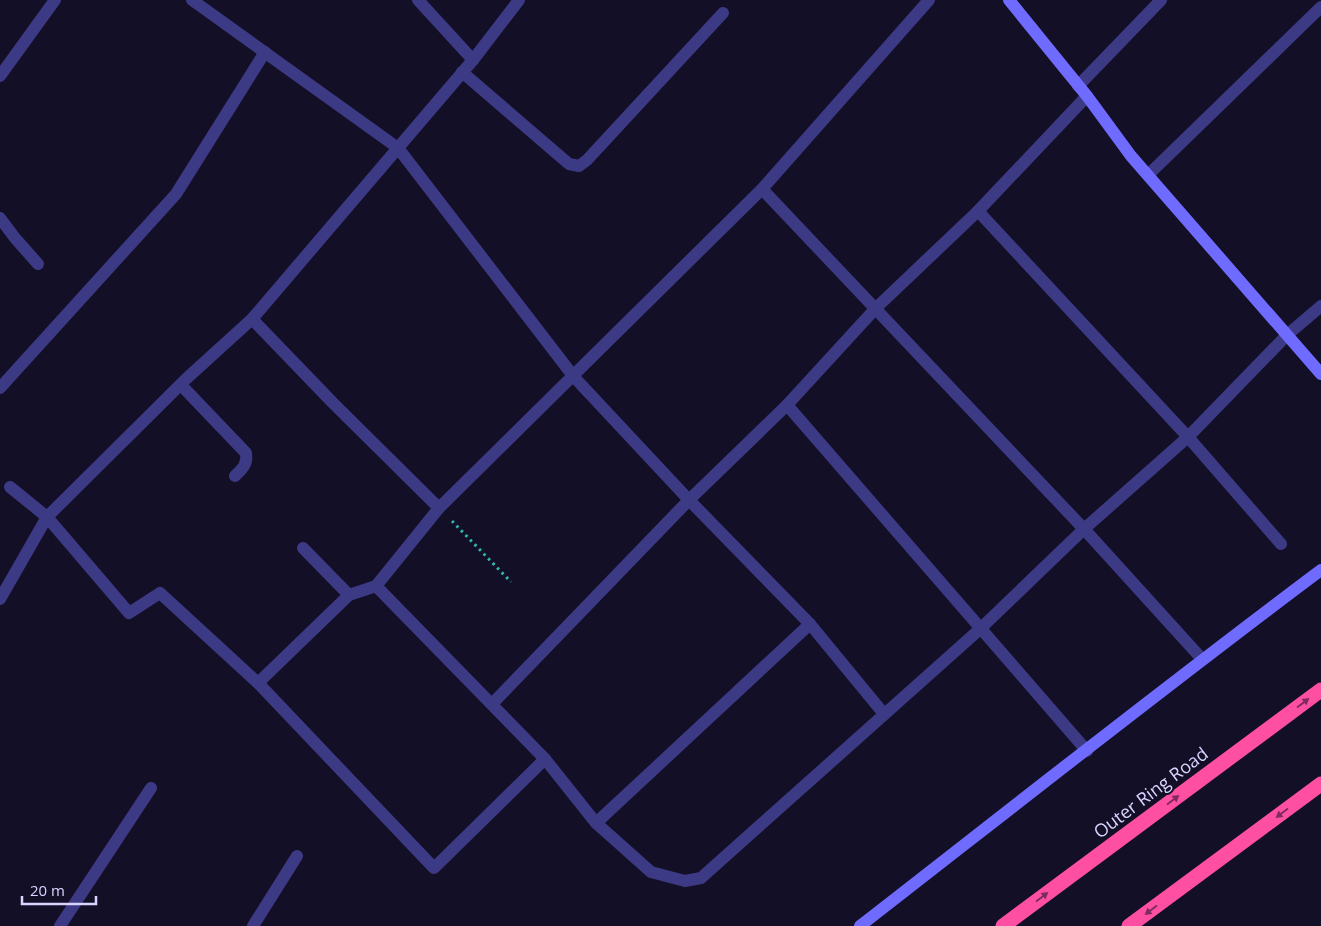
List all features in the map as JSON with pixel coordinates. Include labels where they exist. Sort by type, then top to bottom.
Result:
[{"type":"highway","name":"Outer Ring Road","points":[[1003,926],[1321,690]]},
{"type":"highway","points":[[1129,926],[1321,784]]},
{"type":"street","points":[[0,76],[55,0]]},
{"type":"street","points":[[192,0],[398,148],[574,376],[689,500],[810,624],[884,714]]},
{"type":"street","points":[[418,0],[473,60]]},
{"type":"street","points":[[0,600],[47,518],[181,385],[252,318],[473,60],[518,0]]},
{"type":"street","points":[[258,683],[349,595],[376,586],[439,508],[762,189],[929,0]]},
{"type":"street","points":[[1009,0],[1083,91],[1131,156],[1321,374]]},
{"type":"street","points":[[492,704],[689,500],[787,405],[876,308],[978,211],[1161,0]]},
{"type":"street","points":[[1148,175],[1321,7]]},
{"type":"street","points":[[462,72],[569,164],[579,166],[587,160],[723,13]]},
{"type":"street","points":[[0,388],[176,194],[265,52]]},
{"type":"street","points":[[762,189],[1084,529],[1202,659]]},
{"type":"street","points":[[978,211],[1188,437],[1281,544]]},
{"type":"street","points":[[0,218],[38,264]]},
{"type":"street","points":[[376,586],[545,759],[596,823],[651,872],[685,881],[701,878],[980,629],[1084,529],[1188,437],[1287,335],[1321,306]]},
{"type":"street","points":[[252,318],[333,403],[439,508]]},
{"type":"street","points":[[181,385],[246,453],[247,460],[235,476]]},
{"type":"street","points":[[787,405],[1087,750]]},
{"type":"street","points":[[10,487],[47,518],[129,613],[160,593],[258,683],[434,868],[545,759]]},
{"type":"street","points":[[304,548],[349,595]]},
{"type":"street","points":[[860,926],[1202,659],[1321,570]]},
{"type":"street","points":[[596,823],[810,624]]},
{"type":"street","points":[[60,926],[150,788]]},
{"type":"street","points":[[254,926],[297,856]]},
{"type":"path","points":[[439,508],[511,582]]}]
